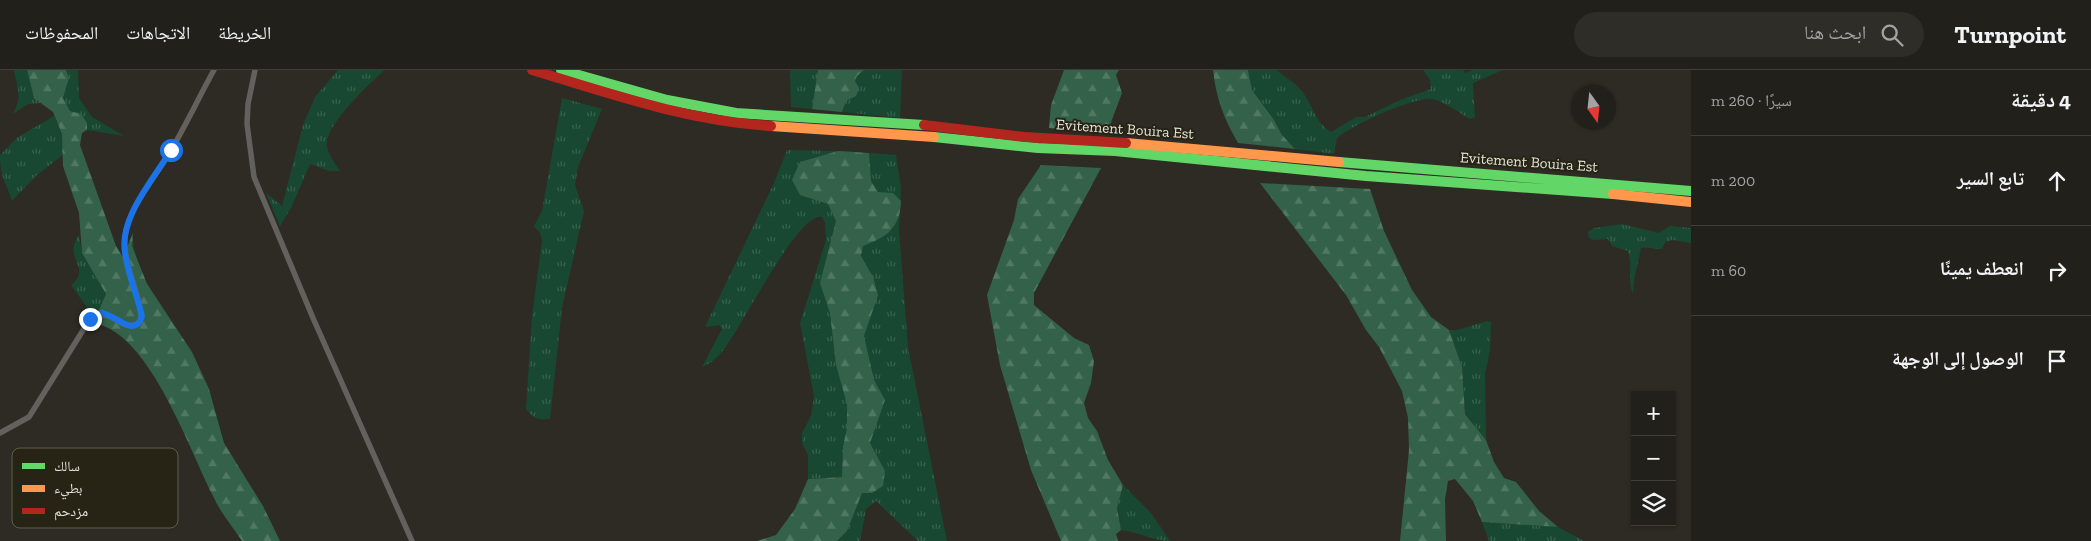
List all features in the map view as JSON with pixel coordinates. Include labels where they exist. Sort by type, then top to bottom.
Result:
[{"type":"highway","points":[[532,70],[667,111],[734,124],[902,134],[1038,148],[1115,151],[1366,176],[1561,189],[1691,202]]},
{"type":"highway","name":"Evitement Bouira Est","points":[[562,70],[667,100],[736,113],[903,123],[1025,138],[1117,142],[1366,165],[1691,191]]},
{"type":"street","points":[[0,434],[29,417],[90,319],[101,313],[110,315],[128,326],[135,326],[140,322],[140,309],[125,252],[126,230],[133,213],[171,150],[214,70]]},
{"type":"street","points":[[255,70],[248,104],[247,124],[254,177],[313,318],[412,541]]},
{"type":"green space","points":[[14,70],[27,70],[34,98],[41,103],[28,104],[13,114],[19,97]]},
{"type":"green space","points":[[27,70],[66,70],[69,78],[63,98],[70,111],[81,114],[87,123],[87,130],[82,133],[80,145],[116,246],[123,257],[133,233],[132,246],[147,284],[192,352],[209,389],[224,443],[263,506],[280,541],[242,541],[216,502],[180,425],[151,371],[134,349],[116,333],[97,324],[91,328],[106,294],[82,253],[79,213],[63,166],[62,134],[53,112],[34,98]]},
{"type":"green space","points":[[66,70],[78,70],[79,98],[92,117],[124,136],[87,130],[87,123],[70,111],[63,98],[69,78]]},
{"type":"green space","points":[[338,70],[384,70],[349,106],[332,128],[327,147],[340,171],[329,171],[310,164],[291,208],[280,226],[266,193],[282,206],[303,125],[315,97]]},
{"type":"green space","points":[[790,70],[902,70],[900,118],[791,107]]},
{"type":"green space","points":[[818,70],[864,70],[857,76],[855,81],[859,88],[856,96],[846,101],[842,112],[812,109]]},
{"type":"green space","points":[[1064,70],[1119,70],[1116,75],[1122,93],[1107,133],[1049,128],[1051,105]]},
{"type":"green space","points":[[1213,70],[1248,70],[1252,90],[1274,120],[1282,135],[1295,149],[1238,143],[1221,108]]},
{"type":"green space","points":[[1248,70],[1277,70],[1305,95],[1317,118],[1331,132],[1356,117],[1365,117],[1400,100],[1431,89],[1430,80],[1423,70],[1463,70],[1465,73],[1473,70],[1503,70],[1473,83],[1475,117],[1470,119],[1437,100],[1411,102],[1368,119],[1337,138],[1334,154],[1295,149],[1282,135],[1274,120],[1252,90]]},
{"type":"green space","points":[[562,98],[602,109],[578,167],[575,185],[584,211],[562,308],[550,419],[542,419],[534,417],[526,409],[532,316],[542,241],[540,233],[534,226],[542,211]]},
{"type":"green space","points":[[54,116],[62,134],[64,154],[37,175],[12,201],[2,174],[0,155],[18,137]]},
{"type":"green space","points":[[787,150],[896,155],[901,188],[899,230],[908,347],[947,541],[918,541],[876,501],[866,509],[860,541],[837,541],[847,531],[862,492],[842,477],[808,479],[808,455],[802,443],[802,433],[811,416],[814,396],[800,323],[826,240],[825,223],[822,217],[811,221],[798,233],[769,276],[729,342],[716,358],[702,367],[722,329],[719,325],[705,327],[774,183]]},
{"type":"green space","points":[[838,151],[869,153],[871,181],[878,192],[893,193],[901,201],[895,225],[879,239],[863,246],[861,256],[873,277],[878,295],[864,336],[874,380],[885,400],[870,443],[885,471],[883,486],[872,493],[862,493],[847,531],[837,541],[757,541],[776,535],[795,509],[808,479],[842,477],[843,447],[847,428],[847,404],[836,365],[830,313],[820,283],[836,221],[828,204],[800,195],[792,180],[800,162]]},
{"type":"green space","points":[[1041,165],[1101,168],[1034,293],[1034,305],[1074,338],[1089,345],[1094,361],[1091,383],[1084,403],[1088,418],[1097,431],[1108,460],[1123,485],[1117,508],[1121,530],[1116,534],[1118,541],[1061,541],[1031,470],[1000,365],[987,295],[1014,220],[1018,199]]},
{"type":"green space","points":[[1260,183],[1370,189],[1384,231],[1412,290],[1431,317],[1449,330],[1462,367],[1465,414],[1486,440],[1494,462],[1504,478],[1516,482],[1539,511],[1558,527],[1482,522],[1473,501],[1455,479],[1448,481],[1445,499],[1446,541],[1400,541],[1409,450],[1408,418],[1402,391],[1379,347],[1366,330],[1346,295]]},
{"type":"green space","points":[[1622,224],[1659,233],[1670,226],[1691,228],[1691,243],[1672,240],[1665,242],[1662,249],[1641,248],[1633,294],[1630,283],[1628,251],[1612,246],[1608,239],[1593,240],[1589,238],[1588,232],[1594,228]]},
{"type":"green space","points":[[133,233],[134,250],[137,259],[143,275],[156,298],[131,345],[110,327],[97,324],[91,328],[99,310],[91,313],[71,285],[77,279],[79,273],[74,250],[79,235],[82,253],[106,294]]},
{"type":"green space","points":[[1487,321],[1491,322],[1490,350],[1485,374],[1486,440],[1465,413],[1462,367],[1449,330],[1457,330]]},
{"type":"green space","points":[[1123,485],[1151,513],[1170,541],[1158,540],[1121,530],[1117,508]]},
{"type":"green space","points":[[1482,522],[1558,527],[1584,541],[1489,541]]},
{"type":"traffic: fast","points":[[561,70],[667,100],[736,113],[924,125]]},
{"type":"traffic: fast","points":[[934,137],[1038,148],[1115,151],[1366,176],[1613,194]]},
{"type":"traffic: fast","points":[[1339,162],[1691,191]]},
{"type":"traffic: slow","points":[[771,126],[934,137]]},
{"type":"traffic: slow","points":[[1126,143],[1339,162]]},
{"type":"traffic: slow","points":[[1613,194],[1691,202]]},
{"type":"traffic: jam","points":[[532,70],[650,105],[710,119],[771,126]]},
{"type":"traffic: jam","points":[[924,125],[1025,137],[1126,143]]},
{"type":"route","points":[[90,319],[101,313],[110,315],[128,326],[135,326],[140,322],[142,316],[125,252],[124,237],[133,213],[171,150]]}]
